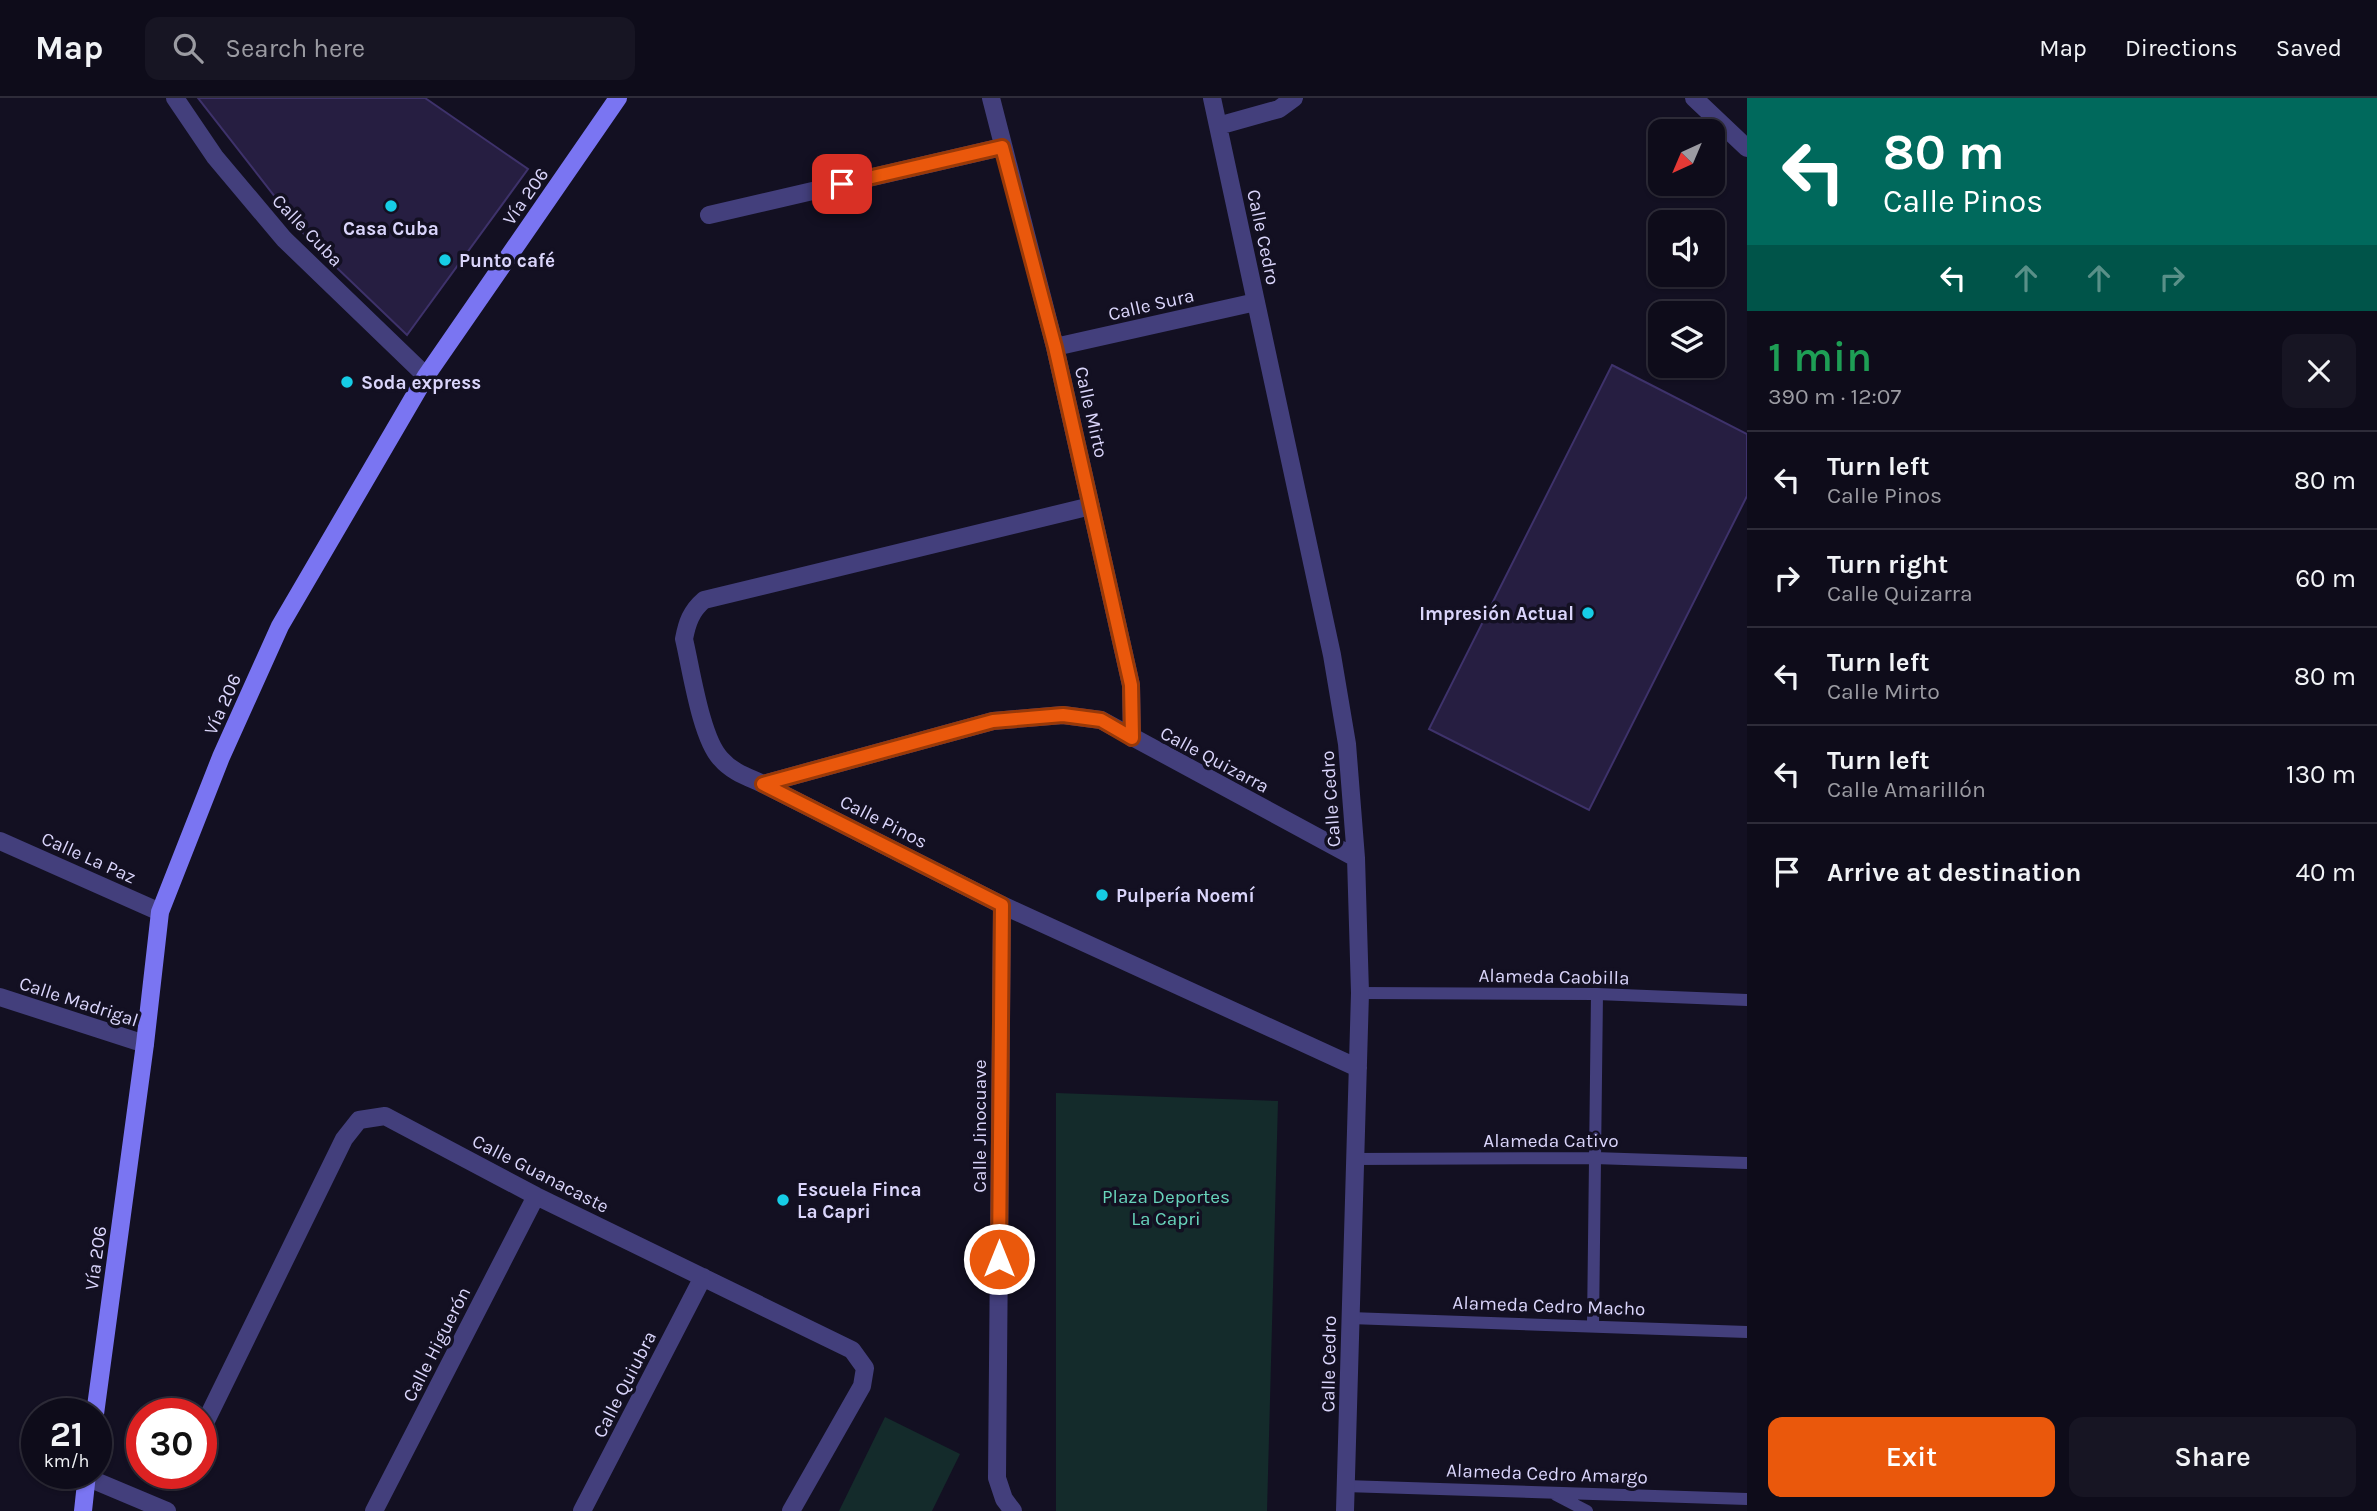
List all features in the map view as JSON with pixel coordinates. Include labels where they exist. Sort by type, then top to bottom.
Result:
[{"type":"main road","name":"Vía 206","points":[[97,1398],[160,912],[221,757],[280,626],[426,376],[618,98]]},
{"type":"main road","points":[[83,1511],[85,1489]]},
{"type":"street","name":"Calle Cuba","points":[[175,98],[215,157],[284,239],[426,376]]},
{"type":"street","name":"Calle Mirto","points":[[991,98],[1055,347],[1131,685],[1132,738]]},
{"type":"street","name":"Calle Cedro","points":[[1212,98],[1332,655],[1348,744],[1356,858],[1360,993],[1345,1511]]},
{"type":"street","points":[[1218,126],[1279,109],[1294,98]]},
{"type":"street","points":[[1694,98],[1747,148]]},
{"type":"street","points":[[709,215],[1002,147]]},
{"type":"street","name":"Calle Sura","points":[[1055,347],[1256,302]]},
{"type":"street","name":"Calle Pinos","points":[[1091,506],[704,600],[695,607],[687,622],[684,639],[709,741],[719,758],[736,772],[1002,905],[1358,1068]]},
{"type":"street","name":"Calle Quizarra","points":[[763,784],[993,721],[1063,715],[1101,720],[1356,858]]},
{"type":"street","name":"Calle La Paz","points":[[0,841],[160,912]]},
{"type":"street","name":"Calle Jinocuave","points":[[1002,905],[997,1478],[1004,1499],[1013,1511]]},
{"type":"street","name":"Calle Madrigal","points":[[0,997],[145,1044]]},
{"type":"street","name":"Calle Guanacaste","points":[[217,1398],[344,1139],[359,1120],[385,1116],[536,1196],[852,1350],[865,1368],[862,1386],[791,1511]]},
{"type":"street","name":"Calle Higuerón","points":[[374,1511],[536,1196]]},
{"type":"street","name":"Calle Quiubra","points":[[582,1511],[703,1277]]},
{"type":"street","points":[[112,1486],[167,1511]]},
{"type":"lane","name":"Alameda Caobilla","points":[[1360,993],[1597,994],[1747,1000]]},
{"type":"lane","points":[[1593,1325],[1597,994]]},
{"type":"lane","name":"Alameda Cativo","points":[[1354,1158],[1594,1158],[1747,1163]]},
{"type":"lane","name":"Alameda Cedro Macho","points":[[1350,1318],[1747,1332]]},
{"type":"lane","name":"Alameda Cedro Amargo","points":[[1345,1486],[1747,1499]]},
{"type":"lane","points":[[1549,1492],[1587,1511]]},
{"type":"green space","name":"Plaza Deportes La Capri","points":[[1056,1093],[1278,1101],[1267,1511],[1056,1511]]},
{"type":"green space","points":[[885,1417],[960,1454],[932,1511],[839,1511]]},
{"type":"building","name":"Casa Cuba","points":[[198,98],[425,98],[528,169],[407,335],[311,243]]},
{"type":"building","name":"Impresión Actual","points":[[1612,365],[1747,434],[1747,496],[1589,810],[1429,729]]},
{"type":"place","name":"Casa Cuba","points":[[391,206]]},
{"type":"place","name":"Punto café","points":[[445,260]]},
{"type":"place","name":"Soda express","points":[[347,382]]},
{"type":"place","name":"Impresión Actual","points":[[1588,613]]},
{"type":"place","name":"Pulpería Noemí","points":[[1102,895]]},
{"type":"place","name":"Escuela Finca La Capri","points":[[783,1200]]},
{"type":"route","points":[[842,184],[1002,147],[1055,347],[1131,685],[1132,738],[1101,720],[1063,715],[993,721],[763,784],[1002,905],[999,1259]]}]
